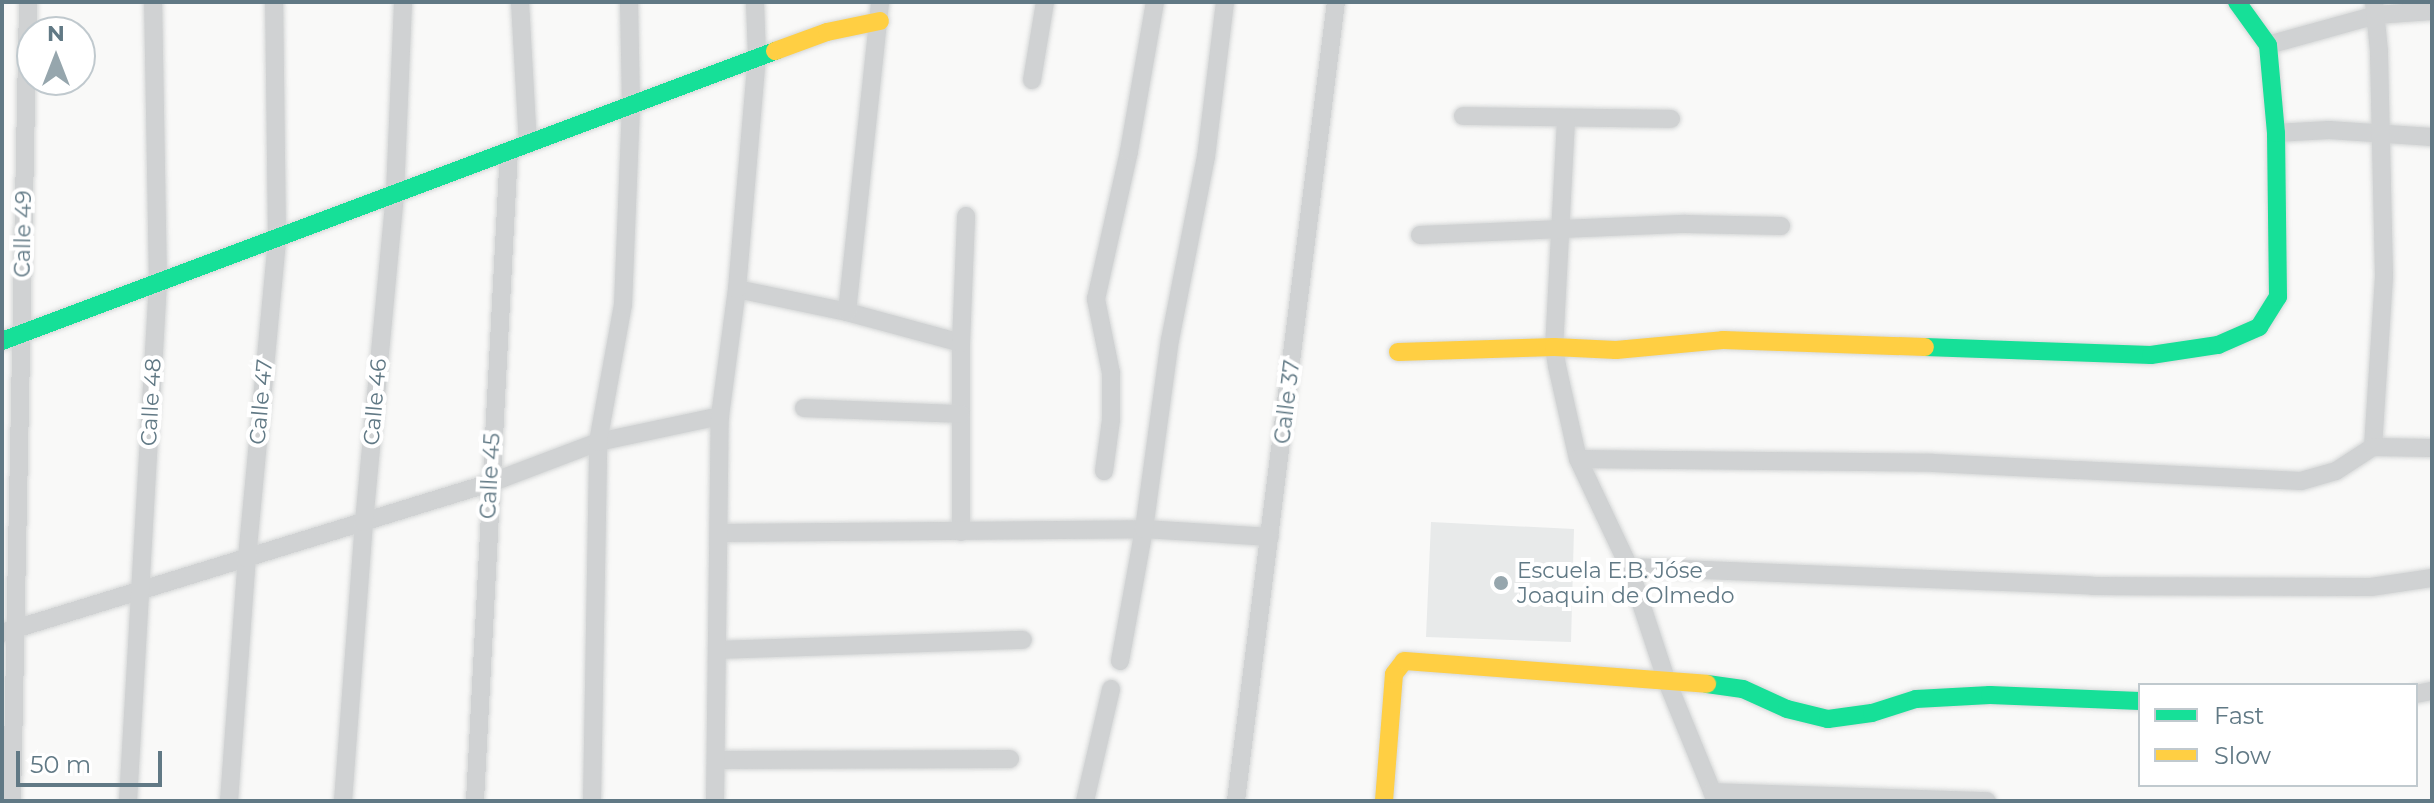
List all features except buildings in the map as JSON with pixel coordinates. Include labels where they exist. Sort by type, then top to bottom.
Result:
[{"type":"street","name":"Calle 49","points":[[12,801],[8,631],[21,334],[28,2]]},
{"type":"street","name":"Calle 48","points":[[128,801],[158,283],[153,2]]},
{"type":"street","name":"Calle 47","points":[[229,801],[247,558],[277,238],[274,2]]},
{"type":"street","name":"Calle 46","points":[[343,801],[364,522],[395,194],[403,2]]},
{"type":"street","points":[[520,2],[528,144]]},
{"type":"street","points":[[592,801],[598,442],[623,305],[631,105],[629,2]]},
{"type":"street","points":[[715,801],[720,416],[737,289],[757,57],[755,2]]},
{"type":"street","points":[[847,312],[880,2]]},
{"type":"street","points":[[1032,80],[1045,2]]},
{"type":"street","points":[[1104,471],[1111,420],[1111,373],[1096,299],[1129,151],[1155,2]]},
{"type":"street","points":[[1120,661],[1144,529],[1170,340],[1206,157],[1225,2]]},
{"type":"street","name":"Calle 37","points":[[1236,801],[1336,2]]},
{"type":"street","points":[[1398,352],[1554,347],[1616,350],[1723,340],[1828,341],[1937,350],[2151,355],[2218,345],[2259,327],[2278,297],[2276,133],[2268,45],[2237,2]]},
{"type":"street","points":[[2268,45],[2375,8],[2432,11]]},
{"type":"street","points":[[2373,447],[2384,275],[2375,8]]},
{"type":"street","points":[[2,341],[757,57],[827,32],[880,21]]},
{"type":"street","points":[[1463,116],[1566,120],[1671,119]]},
{"type":"street","points":[[1566,120],[1554,347],[1578,459],[1629,567],[1666,679],[1714,797],[1987,801]]},
{"type":"street","points":[[2276,133],[2329,130],[2432,137]]},
{"type":"street","name":"Calle 45","points":[[475,801],[509,151]]},
{"type":"street","points":[[961,532],[961,343],[966,216]]},
{"type":"street","points":[[1420,235],[1559,232],[1686,224],[1781,226]]},
{"type":"street","points":[[737,289],[847,312],[961,343]]},
{"type":"street","points":[[804,408],[961,414]]},
{"type":"street","points":[[8,631],[490,483],[598,442],[720,416]]},
{"type":"street","points":[[1578,459],[1933,463],[2301,481],[2336,471],[2373,447],[2432,448]]},
{"type":"street","points":[[719,533],[1144,529],[1270,537]]},
{"type":"street","points":[[1629,567],[2092,586],[2371,587],[2432,578]]},
{"type":"street","points":[[717,650],[1023,640]]},
{"type":"street","points":[[1384,801],[1394,674],[1404,661],[1666,679],[1743,689],[1787,709],[1828,719],[1872,713],[1916,699],[1990,695],[2138,701]]},
{"type":"street","points":[[1085,801],[1111,689]]},
{"type":"street","points":[[716,760],[1010,759]]},
{"type":"shaded area","name":"Escuela E.B. Jóse Joaquin de Olmedo","points":[[1431,522],[1574,529],[1571,642],[1426,637]]},
{"type":"traffic: fast","points":[[1925,347],[2151,355],[2218,345],[2259,327],[2278,297],[2276,133],[2268,45],[2237,2]]},
{"type":"traffic: fast","points":[[2,341],[775,51]]},
{"type":"traffic: fast","points":[[1707,684],[1743,689],[1787,709],[1828,719],[1872,713],[1916,699],[1990,695],[2138,701]]},
{"type":"traffic: slow","points":[[775,51],[827,32],[880,21]]},
{"type":"traffic: slow","points":[[1398,352],[1554,347],[1616,350],[1723,340],[1925,347]]},
{"type":"traffic: slow","points":[[1384,801],[1394,674],[1404,661],[1707,684]]},
{"type":"place","name":"Escuela E.B. Jóse Joaquin de Olmedo","points":[[1501,583]]}]
